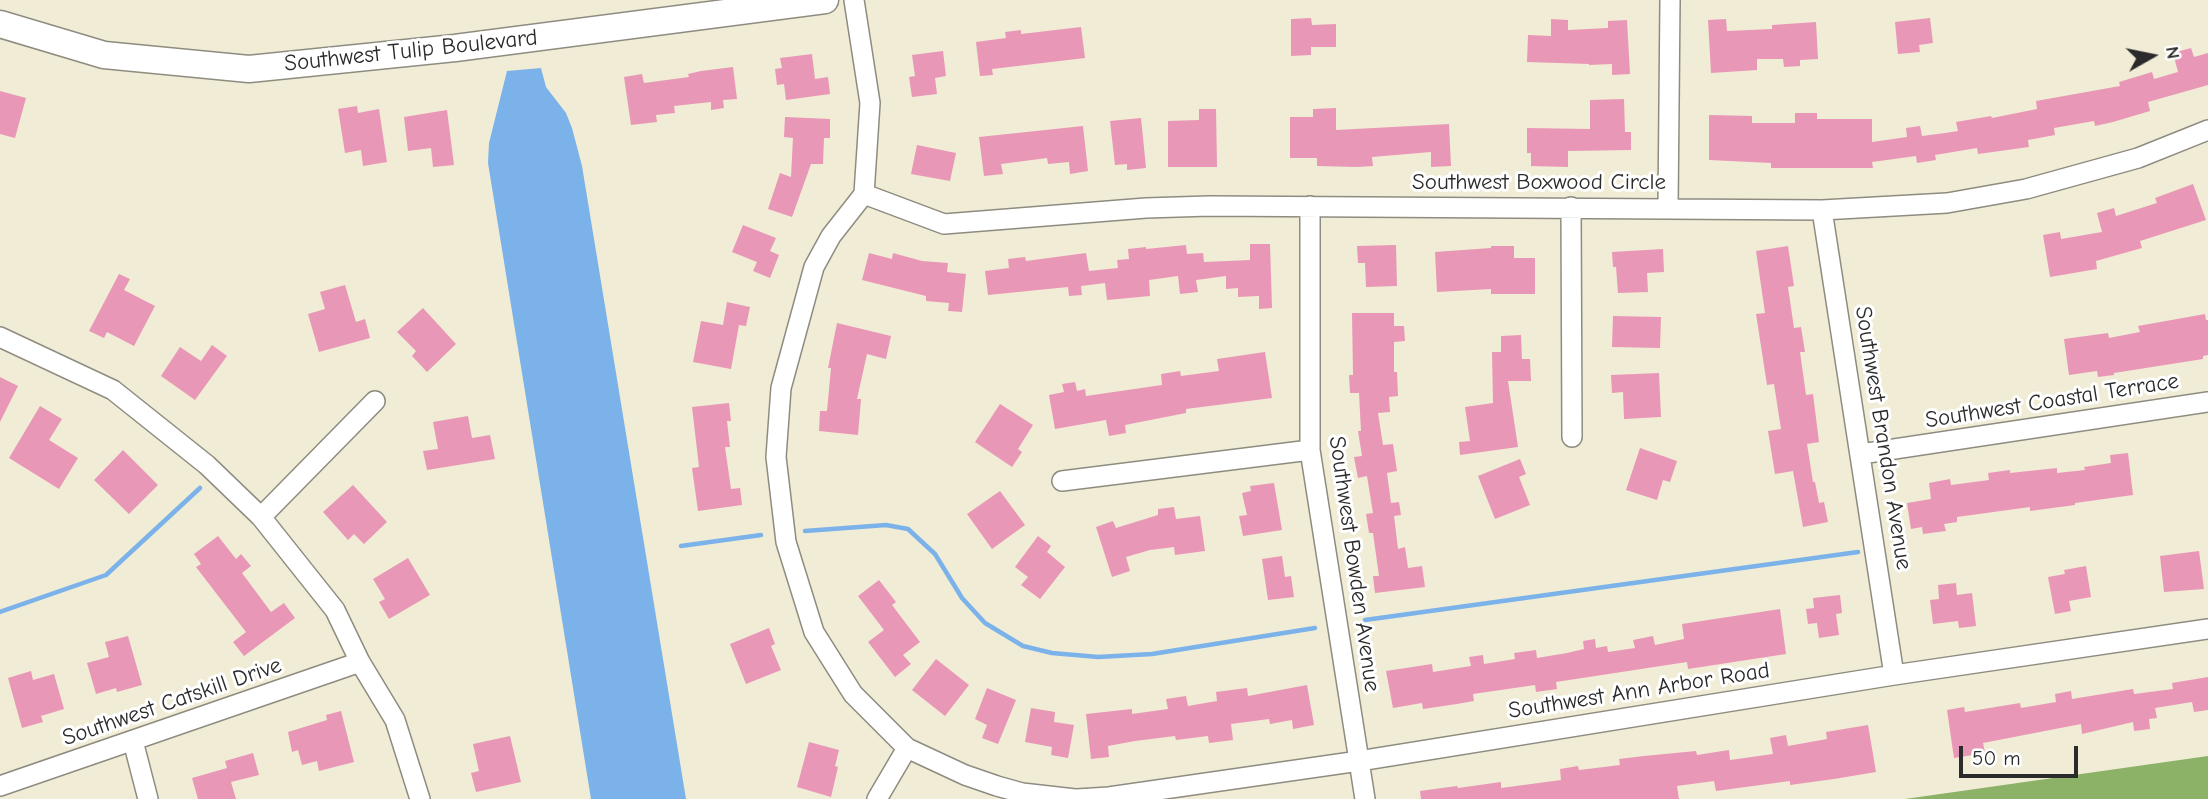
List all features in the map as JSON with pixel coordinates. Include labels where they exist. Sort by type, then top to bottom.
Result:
[{"type":"street","name":"Southwest Tulip Boulevard","points":[[0,24],[104,55],[249,69],[455,48],[825,0]]},
{"type":"street","points":[[854,0],[870,103],[864,194]]},
{"type":"street","points":[[1668,208],[1670,0]]},
{"type":"street","name":"Southwest Boxwood Circle","points":[[864,194],[944,224],[1146,208],[1310,206],[1822,210],[1947,202],[2026,189],[2138,158],[2208,130]]},
{"type":"street","name":"Southwest Ann Arbor Road","points":[[864,194],[831,236],[814,267],[781,388],[776,457],[786,542],[814,632],[853,694],[907,748],[965,775],[997,786],[1022,793],[1076,799],[1109,797],[1359,761],[1894,674],[2208,629]]},
{"type":"street","name":"Southwest Bowden Avenue","points":[[1310,206],[1310,450],[1365,799]]},
{"type":"street","points":[[1571,207],[1572,437]]},
{"type":"street","name":"Southwest Brandon Avenue","points":[[1822,210],[1894,674]]},
{"type":"street","points":[[0,337],[113,390],[207,465],[261,517],[335,610],[360,662],[395,720],[420,799]]},
{"type":"street","points":[[261,517],[375,401]]},
{"type":"street","name":"Southwest Coastal Terrace","points":[[1861,454],[2208,402]]},
{"type":"street","points":[[1062,481],[1310,450]]},
{"type":"street","name":"Southwest Catskill Drive","points":[[0,786],[360,662]]},
{"type":"street","points":[[133,741],[148,799]]},
{"type":"street","points":[[877,799],[907,748]]},
{"type":"green space","points":[[2208,756],[2208,799],[1905,799]]},
{"type":"water","points":[[541,68],[546,87],[566,113],[582,166],[686,799],[591,799],[488,163],[489,143],[507,71]]},
{"type":"building","points":[[1311,18],[1312,25],[1336,24],[1336,47],[1311,47],[1311,55],[1291,56],[1291,19]]},
{"type":"building","points":[[1930,18],[1933,43],[1919,45],[1920,52],[1898,54],[1895,22]]},
{"type":"building","points":[[1551,19],[1568,20],[1568,30],[1608,28],[1608,21],[1627,20],[1630,74],[1612,75],[1612,64],[1527,62],[1528,35],[1551,36]]},
{"type":"building","points":[[1726,19],[1727,31],[1772,29],[1772,25],[1816,22],[1818,59],[1800,60],[1800,66],[1784,67],[1783,59],[1757,59],[1757,70],[1711,73],[1708,20]]},
{"type":"building","points":[[1081,27],[1085,58],[992,69],[993,75],[980,76],[976,42],[1006,38],[1005,32],[1021,30],[1021,34]]},
{"type":"building","points":[[2191,48],[2194,57],[2208,53],[2208,85],[2148,102],[2150,111],[2113,122],[2095,126],[2094,121],[2054,128],[2055,135],[2028,140],[2029,147],[1978,154],[1977,148],[1935,155],[1936,160],[1917,163],[1916,156],[1872,162],[1873,168],[1771,168],[1771,163],[1709,160],[1709,115],[1752,116],[1752,123],[1795,123],[1795,113],[1817,113],[1817,119],[1872,119],[1872,142],[1907,137],[1906,128],[1920,126],[1922,136],[1945,133],[1958,131],[1956,122],[2037,109],[2036,101],[2120,86],[2119,82],[2152,72],[2154,79],[2178,72],[2173,53]]},
{"type":"building","points":[[943,51],[946,76],[935,78],[937,94],[912,97],[909,77],[915,76],[912,55]]},
{"type":"building","points":[[812,54],[815,79],[828,77],[830,94],[786,100],[784,84],[777,85],[775,69],[782,68],[780,58]]},
{"type":"building","points":[[733,67],[737,99],[723,100],[724,108],[711,110],[711,102],[674,106],[675,113],[656,115],[657,122],[631,125],[624,77],[642,74],[644,83]]},
{"type":"building","points":[[0,91],[26,98],[15,138],[0,134]]},
{"type":"building","points":[[1624,99],[1625,132],[1631,132],[1631,150],[1568,151],[1568,167],[1531,166],[1531,153],[1527,153],[1527,128],[1590,129],[1590,100]]},
{"type":"building","points":[[357,106],[358,113],[379,109],[387,162],[363,166],[361,150],[345,153],[338,109]]},
{"type":"building","points":[[1336,108],[1336,130],[1449,124],[1451,166],[1431,167],[1431,152],[1372,157],[1373,166],[1357,167],[1317,166],[1317,158],[1290,158],[1290,117],[1313,117],[1313,109]]},
{"type":"building","points":[[1199,109],[1216,109],[1217,167],[1168,167],[1168,121],[1199,120]]},
{"type":"building","points":[[447,110],[454,165],[433,167],[431,148],[408,151],[404,117]]},
{"type":"building","points":[[785,117],[830,119],[830,138],[824,138],[823,164],[811,164],[792,217],[768,209],[780,173],[791,177],[793,138],[784,137]]},
{"type":"building","points":[[1141,118],[1146,168],[1127,170],[1127,164],[1115,165],[1110,121]]},
{"type":"building","points":[[1083,126],[1088,171],[1070,174],[1069,162],[1048,164],[1047,158],[1001,164],[1003,174],[984,176],[979,137]]},
{"type":"building","points":[[917,145],[956,153],[950,181],[911,174]]},
{"type":"building","points":[[2193,184],[2206,220],[2140,241],[2142,248],[2096,261],[2097,269],[2050,277],[2043,235],[2060,232],[2061,239],[2102,232],[2097,213],[2114,208],[2116,216],[2157,203],[2155,198]]},
{"type":"building","points":[[743,225],[776,238],[770,251],[779,255],[770,278],[753,271],[757,262],[732,252]]},
{"type":"building","points":[[1250,244],[1270,244],[1272,308],[1259,309],[1259,296],[1238,297],[1238,288],[1226,289],[1226,276],[1196,280],[1198,292],[1180,294],[1178,276],[1149,280],[1150,296],[1107,300],[1105,283],[1081,286],[1082,295],[1069,296],[1068,287],[988,295],[985,271],[1009,268],[1008,259],[1025,257],[1026,261],[1086,253],[1089,271],[1118,268],[1117,260],[1129,259],[1128,249],[1146,247],[1186,245],[1187,254],[1203,253],[1204,262],[1250,260]]},
{"type":"building","points":[[1396,245],[1397,286],[1366,287],[1365,263],[1358,263],[1357,246]]},
{"type":"building","points":[[1514,246],[1514,258],[1535,258],[1535,294],[1491,294],[1491,289],[1437,292],[1435,252]]},
{"type":"building","points":[[1788,246],[1794,286],[1788,287],[1794,328],[1801,327],[1805,352],[1800,352],[1806,395],[1813,394],[1819,442],[1807,444],[1813,482],[1819,503],[1824,502],[1828,522],[1803,527],[1793,471],[1775,474],[1768,431],[1781,429],[1774,384],[1767,385],[1756,314],[1765,313],[1756,251]]},
{"type":"building","points":[[1663,249],[1664,272],[1647,273],[1648,292],[1618,293],[1612,252]]},
{"type":"building","points":[[869,253],[892,259],[893,253],[922,261],[948,263],[947,272],[966,274],[962,312],[948,311],[949,303],[926,301],[926,296],[862,280]]},
{"type":"building","points":[[119,274],[130,279],[124,290],[155,306],[134,346],[107,332],[104,338],[89,331]]},
{"type":"building","points":[[345,285],[356,322],[365,319],[370,338],[319,352],[308,314],[325,309],[320,292]]},
{"type":"building","points":[[727,302],[750,307],[746,326],[739,325],[731,369],[693,362],[701,321],[723,325]]},
{"type":"building","points":[[423,308],[456,344],[427,372],[412,356],[416,351],[397,332]]},
{"type":"building","points":[[1352,313],[1394,313],[1394,326],[1404,326],[1405,341],[1394,342],[1394,372],[1397,372],[1398,396],[1389,397],[1390,412],[1378,413],[1383,445],[1393,444],[1397,471],[1387,473],[1391,503],[1399,502],[1401,515],[1394,516],[1398,549],[1405,547],[1408,568],[1422,566],[1425,587],[1375,593],[1373,576],[1379,576],[1373,533],[1369,533],[1366,514],[1373,513],[1367,476],[1358,478],[1354,457],[1362,456],[1358,431],[1361,431],[1359,393],[1350,393],[1349,375],[1353,375]]},
{"type":"building","points":[[2205,314],[2208,320],[2208,355],[2203,356],[2203,359],[2098,377],[2097,371],[2069,375],[2064,339],[2108,333],[2109,338],[2140,332],[2138,326]]},
{"type":"building","points":[[1613,316],[1661,317],[1660,348],[1612,347]]},
{"type":"building","points":[[837,323],[891,336],[886,359],[867,354],[857,399],[861,399],[858,435],[819,431],[820,411],[827,411],[831,368],[828,368]]},
{"type":"building","points":[[1521,335],[1522,359],[1530,359],[1531,381],[1508,381],[1518,447],[1460,455],[1459,442],[1470,441],[1465,407],[1493,403],[1492,352],[1501,352],[1501,336]]},
{"type":"building","points":[[212,345],[227,356],[195,400],[161,376],[180,347],[201,361]]},
{"type":"building","points":[[1265,352],[1272,398],[1186,409],[1186,413],[1125,425],[1126,433],[1109,436],[1106,420],[1055,429],[1049,395],[1064,392],[1062,384],[1075,382],[1077,391],[1085,389],[1086,396],[1162,385],[1161,374],[1180,371],[1181,376],[1219,371],[1217,359]]},
{"type":"building","points":[[1659,373],[1661,417],[1624,419],[1623,392],[1612,393],[1611,375]]},
{"type":"building","points":[[0,377],[18,386],[0,422]]},
{"type":"building","points":[[729,403],[731,421],[727,421],[730,447],[725,447],[731,489],[740,488],[742,505],[698,511],[692,468],[699,467],[692,407]]},
{"type":"building","points":[[1000,404],[1033,425],[1018,449],[1022,452],[1012,467],[975,442]]},
{"type":"building","points":[[40,406],[62,419],[49,440],[78,458],[59,489],[9,458]]},
{"type":"building","points":[[468,416],[472,438],[490,435],[495,459],[427,470],[423,451],[438,449],[433,422]]},
{"type":"building","points":[[1640,448],[1677,461],[1670,482],[1663,480],[1657,500],[1626,490]]},
{"type":"building","points":[[123,450],[158,485],[129,514],[94,480]]},
{"type":"building","points":[[2128,453],[2133,495],[2030,511],[2030,507],[1957,517],[1957,522],[1944,524],[1946,531],[1923,534],[1922,527],[1911,529],[1907,503],[1931,499],[1929,483],[1950,479],[1951,485],[1989,480],[1988,473],[2010,470],[2010,473],[2057,468],[2057,473],[2085,470],[2084,467],[2111,463],[2110,455]]},
{"type":"building","points":[[1520,459],[1526,474],[1519,477],[1530,505],[1495,519],[1478,476]]},
{"type":"building","points":[[1274,483],[1282,530],[1243,536],[1239,516],[1247,515],[1242,493],[1251,491],[1250,486]]},
{"type":"building","points":[[353,485],[387,522],[364,544],[354,534],[348,540],[323,512]]},
{"type":"building","points":[[1000,491],[1025,525],[992,549],[967,514]]},
{"type":"building","points":[[1174,507],[1176,519],[1200,516],[1205,551],[1175,555],[1174,547],[1150,550],[1126,557],[1130,571],[1112,577],[1096,527],[1113,521],[1116,528],[1158,515],[1158,509]]},
{"type":"building","points":[[218,536],[236,559],[241,554],[251,566],[242,573],[271,612],[284,603],[295,618],[244,656],[233,642],[246,632],[196,567],[201,564],[194,554]]},
{"type":"building","points":[[1038,536],[1051,546],[1047,552],[1065,567],[1040,599],[1021,585],[1028,577],[1015,567]]},
{"type":"building","points":[[2199,551],[2204,589],[2164,592],[2160,556]]},
{"type":"building","points":[[1282,556],[1285,577],[1291,576],[1294,597],[1268,600],[1262,559]]},
{"type":"building","points":[[408,558],[430,595],[389,619],[379,602],[385,599],[373,579]]},
{"type":"building","points":[[2086,566],[2091,597],[2069,601],[2071,611],[2055,614],[2048,577],[2065,574],[2064,570]]},
{"type":"building","points":[[879,580],[896,602],[892,605],[920,642],[903,655],[911,664],[895,677],[868,642],[884,630],[858,596]]},
{"type":"building","points":[[1956,583],[1957,595],[1972,593],[1976,626],[1959,628],[1958,621],[1933,624],[1930,600],[1939,599],[1938,585]]},
{"type":"building","points":[[1840,595],[1842,613],[1836,614],[1839,635],[1819,638],[1817,623],[1808,624],[1806,609],[1814,608],[1813,598]]},
{"type":"building","points":[[1780,609],[1786,654],[1688,669],[1687,662],[1556,682],[1557,689],[1536,692],[1535,685],[1473,694],[1474,701],[1457,704],[1423,709],[1422,703],[1393,708],[1386,671],[1432,664],[1433,672],[1471,666],[1469,657],[1483,655],[1484,664],[1515,659],[1514,653],[1536,650],[1537,658],[1584,649],[1583,641],[1595,639],[1596,648],[1607,646],[1608,652],[1635,648],[1633,640],[1653,636],[1655,645],[1684,639],[1682,624]]},
{"type":"building","points":[[769,628],[775,644],[771,646],[781,670],[746,684],[730,644]]},
{"type":"building","points":[[128,636],[142,685],[96,694],[87,663],[109,657],[105,642]]},
{"type":"building","points":[[936,659],[969,685],[945,716],[912,690]]},
{"type":"building","points":[[31,671],[33,680],[54,674],[64,709],[41,716],[43,722],[22,728],[8,678]]},
{"type":"building","points":[[2208,677],[2208,710],[2194,712],[2192,702],[2155,708],[2157,718],[2149,719],[2150,729],[2134,731],[2133,722],[2082,734],[2081,724],[1983,743],[1985,753],[1954,758],[1947,710],[1964,707],[1965,712],[2020,703],[2021,708],[2056,702],[2055,694],[2071,691],[2072,699],[2133,689],[2134,694],[2173,689],[2172,683]]},
{"type":"building","points":[[1307,685],[1314,725],[1293,729],[1292,720],[1270,724],[1269,719],[1231,724],[1233,740],[1209,743],[1208,736],[1176,740],[1175,736],[1135,741],[1108,746],[1109,757],[1091,759],[1086,714],[1132,709],[1132,714],[1168,709],[1166,699],[1186,696],[1188,706],[1217,701],[1216,692],[1247,688],[1248,696]]},
{"type":"building","points":[[987,688],[1016,700],[998,744],[982,738],[987,725],[975,719]]},
{"type":"building","points":[[1031,708],[1055,712],[1054,722],[1074,725],[1068,758],[1051,755],[1052,747],[1025,742]]},
{"type":"building","points":[[341,711],[354,762],[319,771],[317,761],[302,765],[298,750],[292,752],[288,732],[327,720],[326,715]]},
{"type":"building","points":[[1868,725],[1876,772],[1834,779],[1790,785],[1790,781],[1716,791],[1714,781],[1677,786],[1679,799],[1421,799],[1420,791],[1501,782],[1501,788],[1561,780],[1560,769],[1578,766],[1579,770],[1620,765],[1619,759],[1696,751],[1697,755],[1729,750],[1730,760],[1773,754],[1770,738],[1786,735],[1788,746],[1827,739],[1826,732]]},
{"type":"building","points":[[510,736],[521,782],[476,792],[471,773],[479,771],[473,744]]},
{"type":"building","points":[[809,742],[839,750],[831,797],[797,787]]},
{"type":"building","points":[[253,753],[259,775],[231,782],[236,799],[198,799],[192,778],[227,768],[225,761]]},
{"type":"waterway","points":[[0,612],[106,575],[200,488]]},
{"type":"waterway","points":[[805,531],[886,525],[908,529],[935,554],[962,598],[985,623],[1023,646],[1052,653],[1098,657],[1152,654],[1315,628]]},
{"type":"waterway","points":[[681,546],[761,535]]},
{"type":"waterway","points":[[1365,620],[1858,552]]}]
